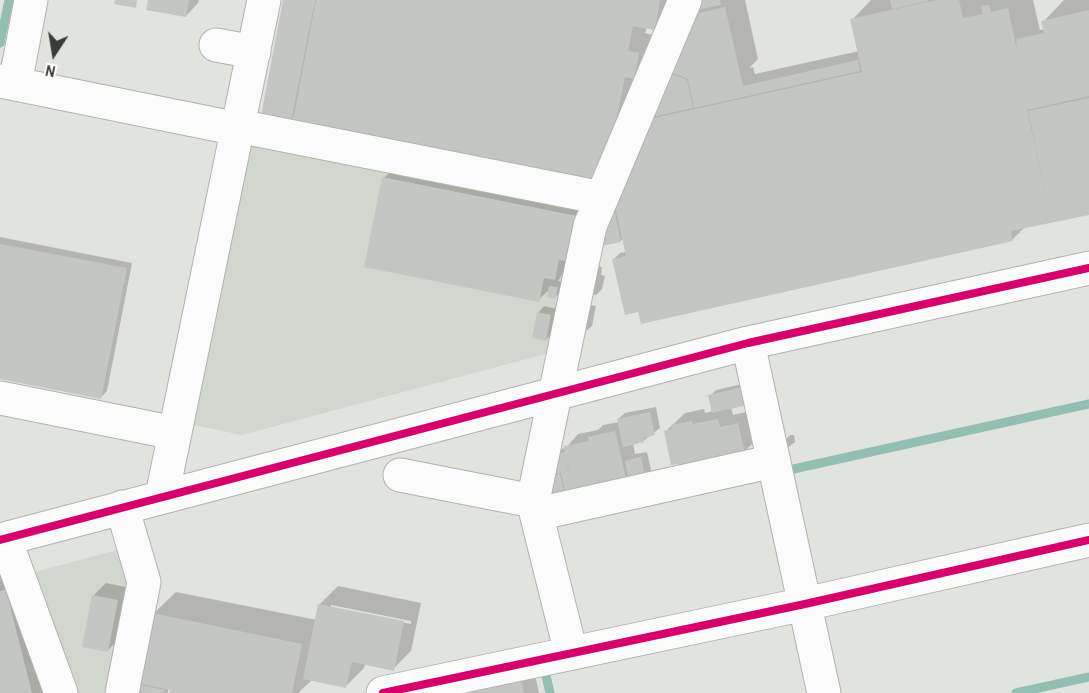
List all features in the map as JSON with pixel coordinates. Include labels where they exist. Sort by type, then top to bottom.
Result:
[{"type":"street","points":[[31,0],[8,83],[602,198]]},
{"type":"street","points":[[162,496],[264,0]]},
{"type":"street","points":[[571,653],[535,508],[555,393],[590,226],[685,0]]},
{"type":"street","points":[[216,45],[254,52]]},
{"type":"street","points":[[61,693],[2,540],[748,343],[1089,268]]},
{"type":"street","points":[[748,343],[824,693]]},
{"type":"street","points":[[0,398],[175,433]]},
{"type":"street","points":[[400,475],[535,508],[774,460]]},
{"type":"street","points":[[122,507],[144,582],[122,693]]},
{"type":"street","points":[[383,693],[805,604],[1089,540]]},
{"type":"shaded area","points":[[250,139],[583,205],[549,353],[242,435],[184,423]]},
{"type":"shaded area","points":[[125,548],[136,587],[111,693],[0,693],[0,581]]},
{"type":"building","points":[[115,0],[137,0],[136,8],[114,4]]},
{"type":"building","points":[[148,0],[189,0],[186,17],[146,10]]},
{"type":"building","points":[[283,0],[315,0],[291,122],[261,116]]},
{"type":"building","points":[[316,0],[660,0],[655,30],[633,26],[628,51],[639,53],[634,79],[625,77],[615,125],[592,182],[558,176],[559,173],[293,121]]},
{"type":"building","points":[[695,0],[720,0],[721,5],[697,10]]},
{"type":"building","points":[[890,0],[928,0],[928,1],[892,9]]},
{"type":"building","points":[[937,0],[959,0],[963,18],[983,14],[981,6],[989,5],[991,12],[1008,8],[1017,51],[1016,39],[1044,33],[1041,21],[1089,10],[1089,96],[1027,110],[1051,219],[1028,111],[1089,98],[1089,215],[1011,231],[1013,241],[641,324],[638,312],[625,315],[612,259],[626,256],[613,198],[646,120],[862,72],[850,19]]},
{"type":"building","points":[[725,7],[743,86],[858,60],[860,71],[694,108],[688,79],[666,70],[691,15]]},
{"type":"building","points":[[667,72],[687,80],[693,108],[647,118]]},
{"type":"building","points":[[382,177],[577,216],[566,261],[559,260],[555,280],[544,278],[539,302],[364,267]]},
{"type":"building","points":[[612,200],[621,242],[596,247]]},
{"type":"building","points":[[0,244],[127,268],[101,399],[0,379]]},
{"type":"building","points":[[549,286],[558,287],[555,299],[547,297]]},
{"type":"building","points":[[537,312],[551,315],[546,341],[532,338]]},
{"type":"building","points":[[740,388],[744,406],[712,413],[708,395]]},
{"type":"building","points":[[650,412],[655,435],[643,438],[644,442],[623,447],[617,419]]},
{"type":"building","points":[[718,419],[720,427],[738,423],[745,454],[680,467],[679,464],[671,465],[664,431],[672,429],[671,425]]},
{"type":"building","points":[[615,431],[627,483],[566,496],[561,473],[594,465],[569,471],[566,462],[568,471],[557,474],[553,455],[565,452],[564,446],[589,441],[588,437]]},
{"type":"building","points":[[641,457],[645,477],[629,481],[625,461]]},
{"type":"building","points":[[560,474],[565,496],[552,499],[548,477]]},
{"type":"building","points":[[6,590],[32,693],[0,693],[0,591]]},
{"type":"building","points":[[92,595],[118,600],[108,652],[82,647]]},
{"type":"building","points":[[318,604],[404,621],[394,671],[352,662],[346,688],[303,679]]},
{"type":"building","points":[[152,613],[302,644],[292,693],[169,693],[170,690],[138,683]]},
{"type":"building","points":[[521,678],[524,693],[454,693]]},
{"type":"building","points":[[137,684],[164,690],[163,693],[136,693]]},
{"type":"waterway","points":[[0,43],[9,0]]},
{"type":"waterway","points":[[789,470],[1089,404]]},
{"type":"waterway","points":[[545,671],[550,693]]},
{"type":"waterway","points":[[1016,693],[1089,677]]},
{"type":"cycle path","points":[[0,540],[748,343],[1089,268]]},
{"type":"cycle path","points":[[383,693],[805,604],[1089,540]]}]
